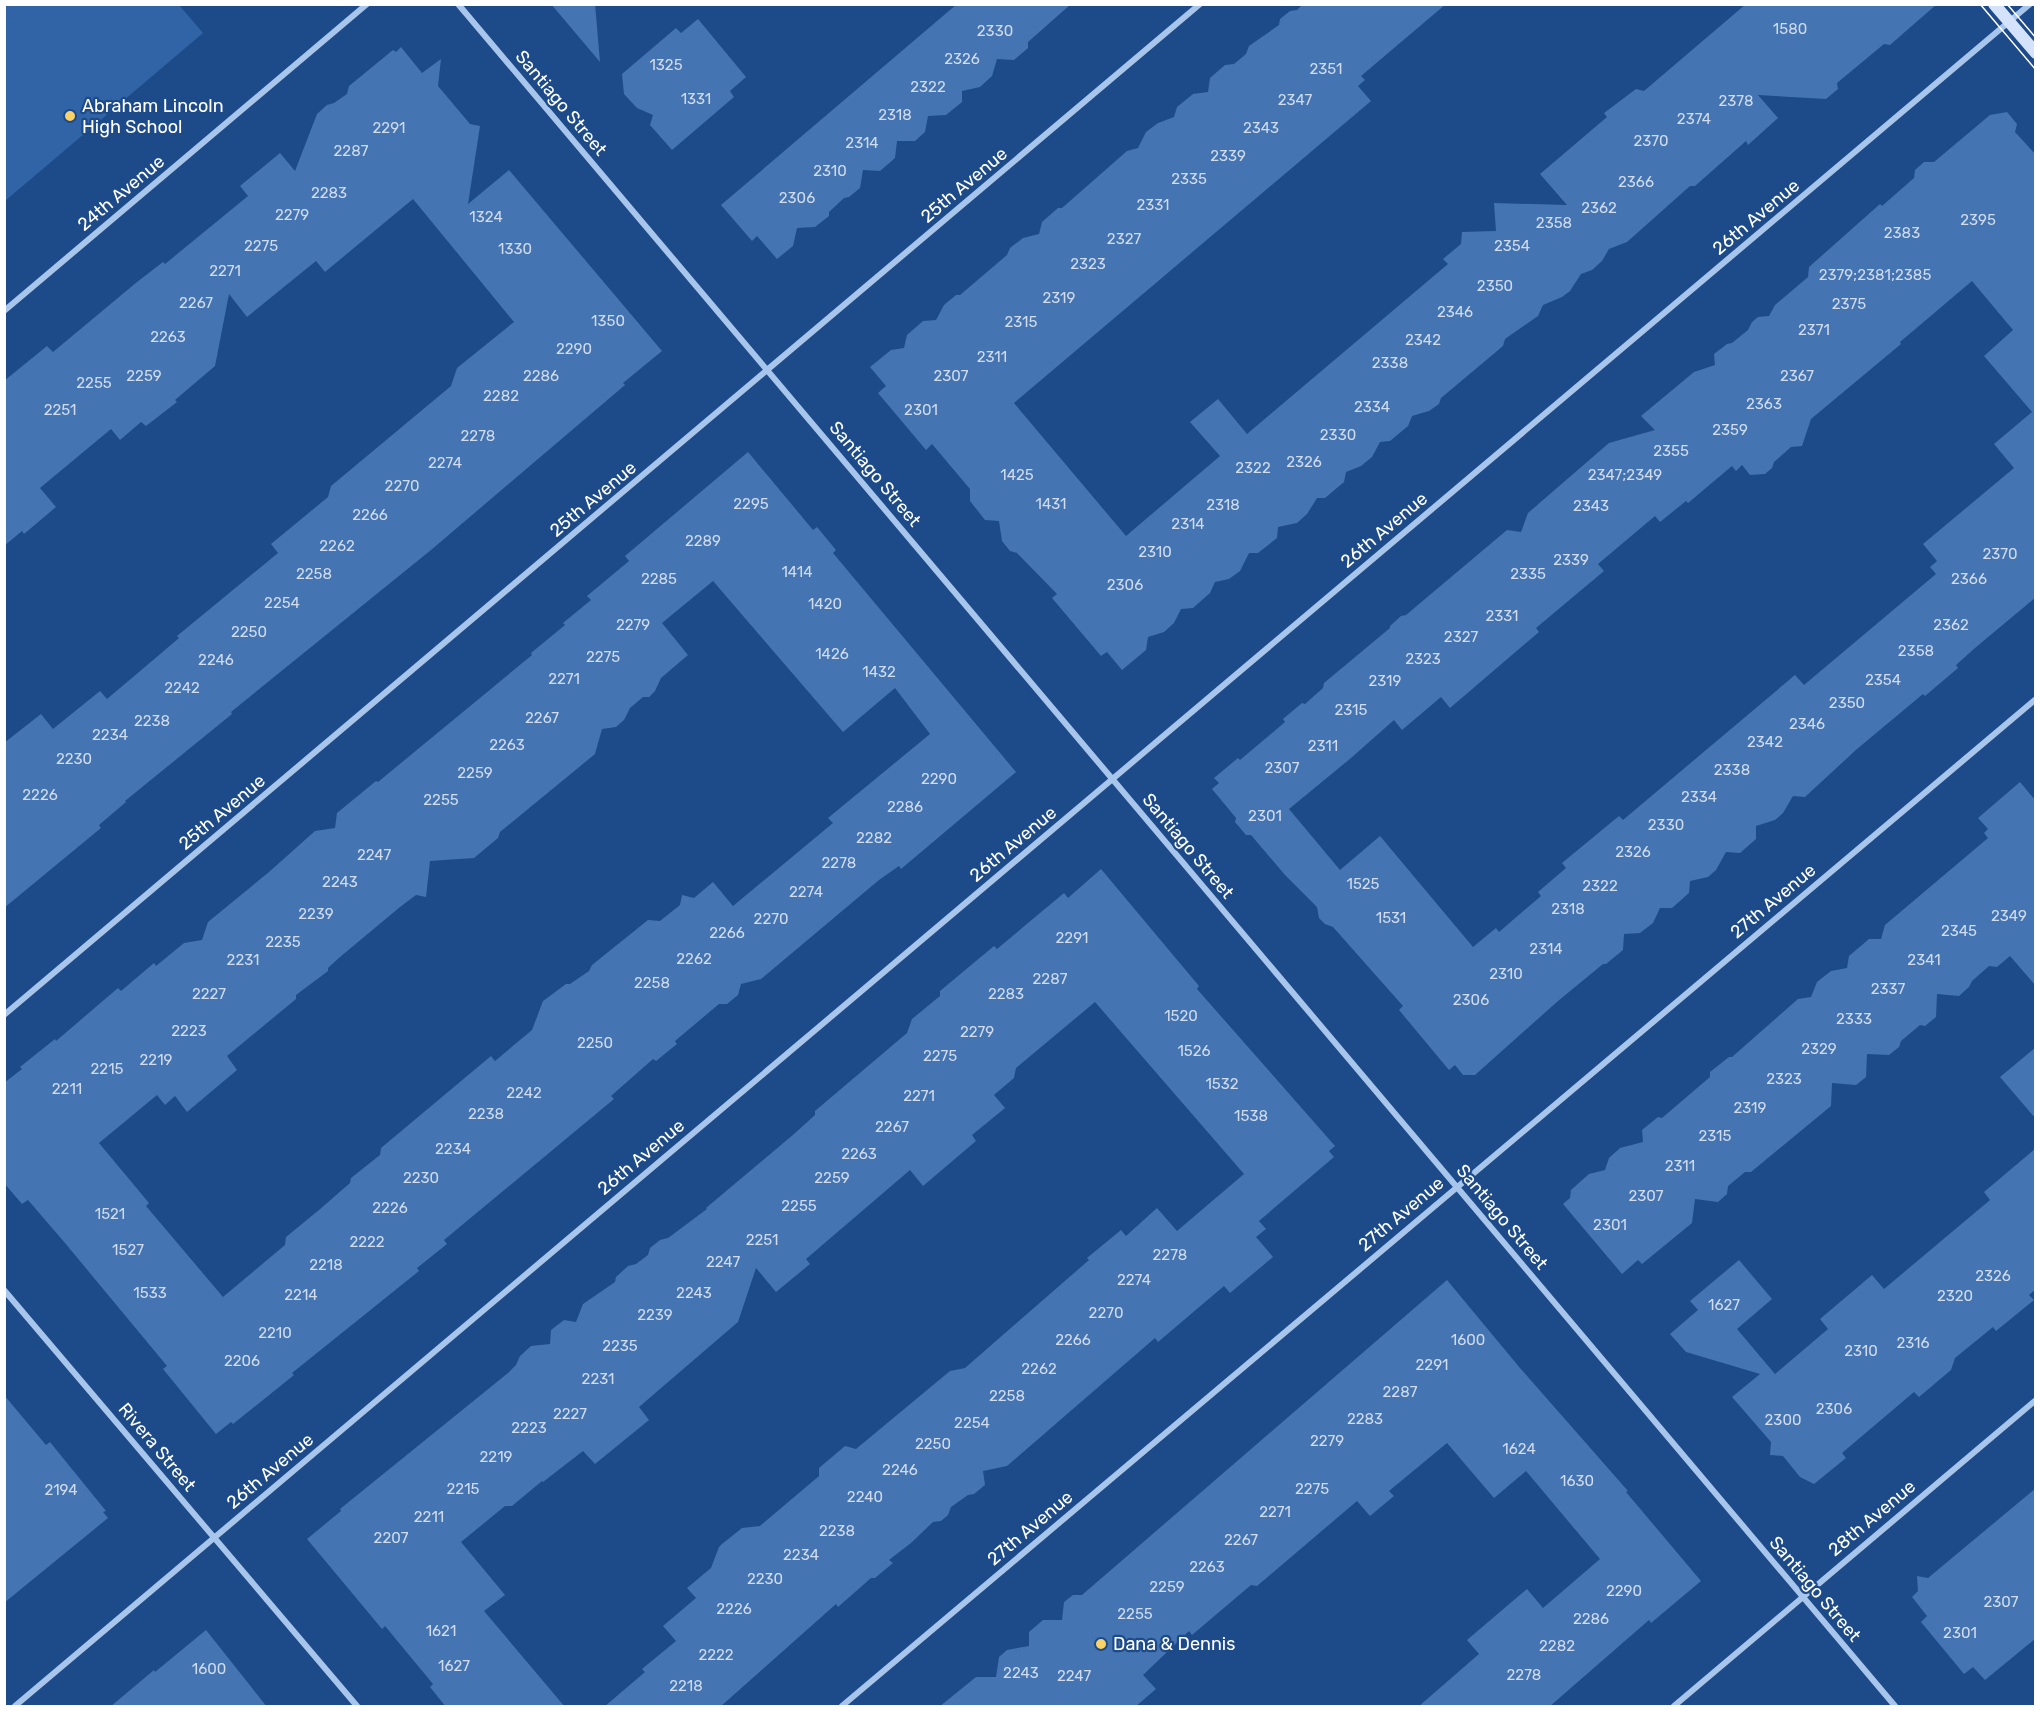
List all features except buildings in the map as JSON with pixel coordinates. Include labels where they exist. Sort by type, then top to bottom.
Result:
[{"type":"street","name":"24th Avenue","points":[[4,311],[367,4]]},
{"type":"street","name":"Santiago Street","points":[[458,4],[1895,1707]]},
{"type":"street","name":"25th Avenue","points":[[4,1015],[1200,4]]},
{"type":"street","points":[[1994,4],[2036,53]]},
{"type":"street","name":"26th Avenue","points":[[15,1707],[2030,4]]},
{"type":"street","name":"27th Avenue","points":[[842,1707],[2036,699]]},
{"type":"street","name":"Rivera Street","points":[[4,1290],[357,1707]]},
{"type":"street","name":"28th Avenue","points":[[1674,1707],[2036,1400]]},
{"type":"shaded area","name":"Abraham Lincoln High School","points":[[5,4],[179,5],[203,33],[5,201]]},
{"type":"tram line","points":[[1980,4],[2036,70]]},
{"type":"tram line","points":[[2007,4],[2036,38]]},
{"type":"place","name":"Abraham Lincoln High School","points":[[70,116]]},
{"type":"place","name":"Dana & Dennis","points":[[1101,1644]]}]
